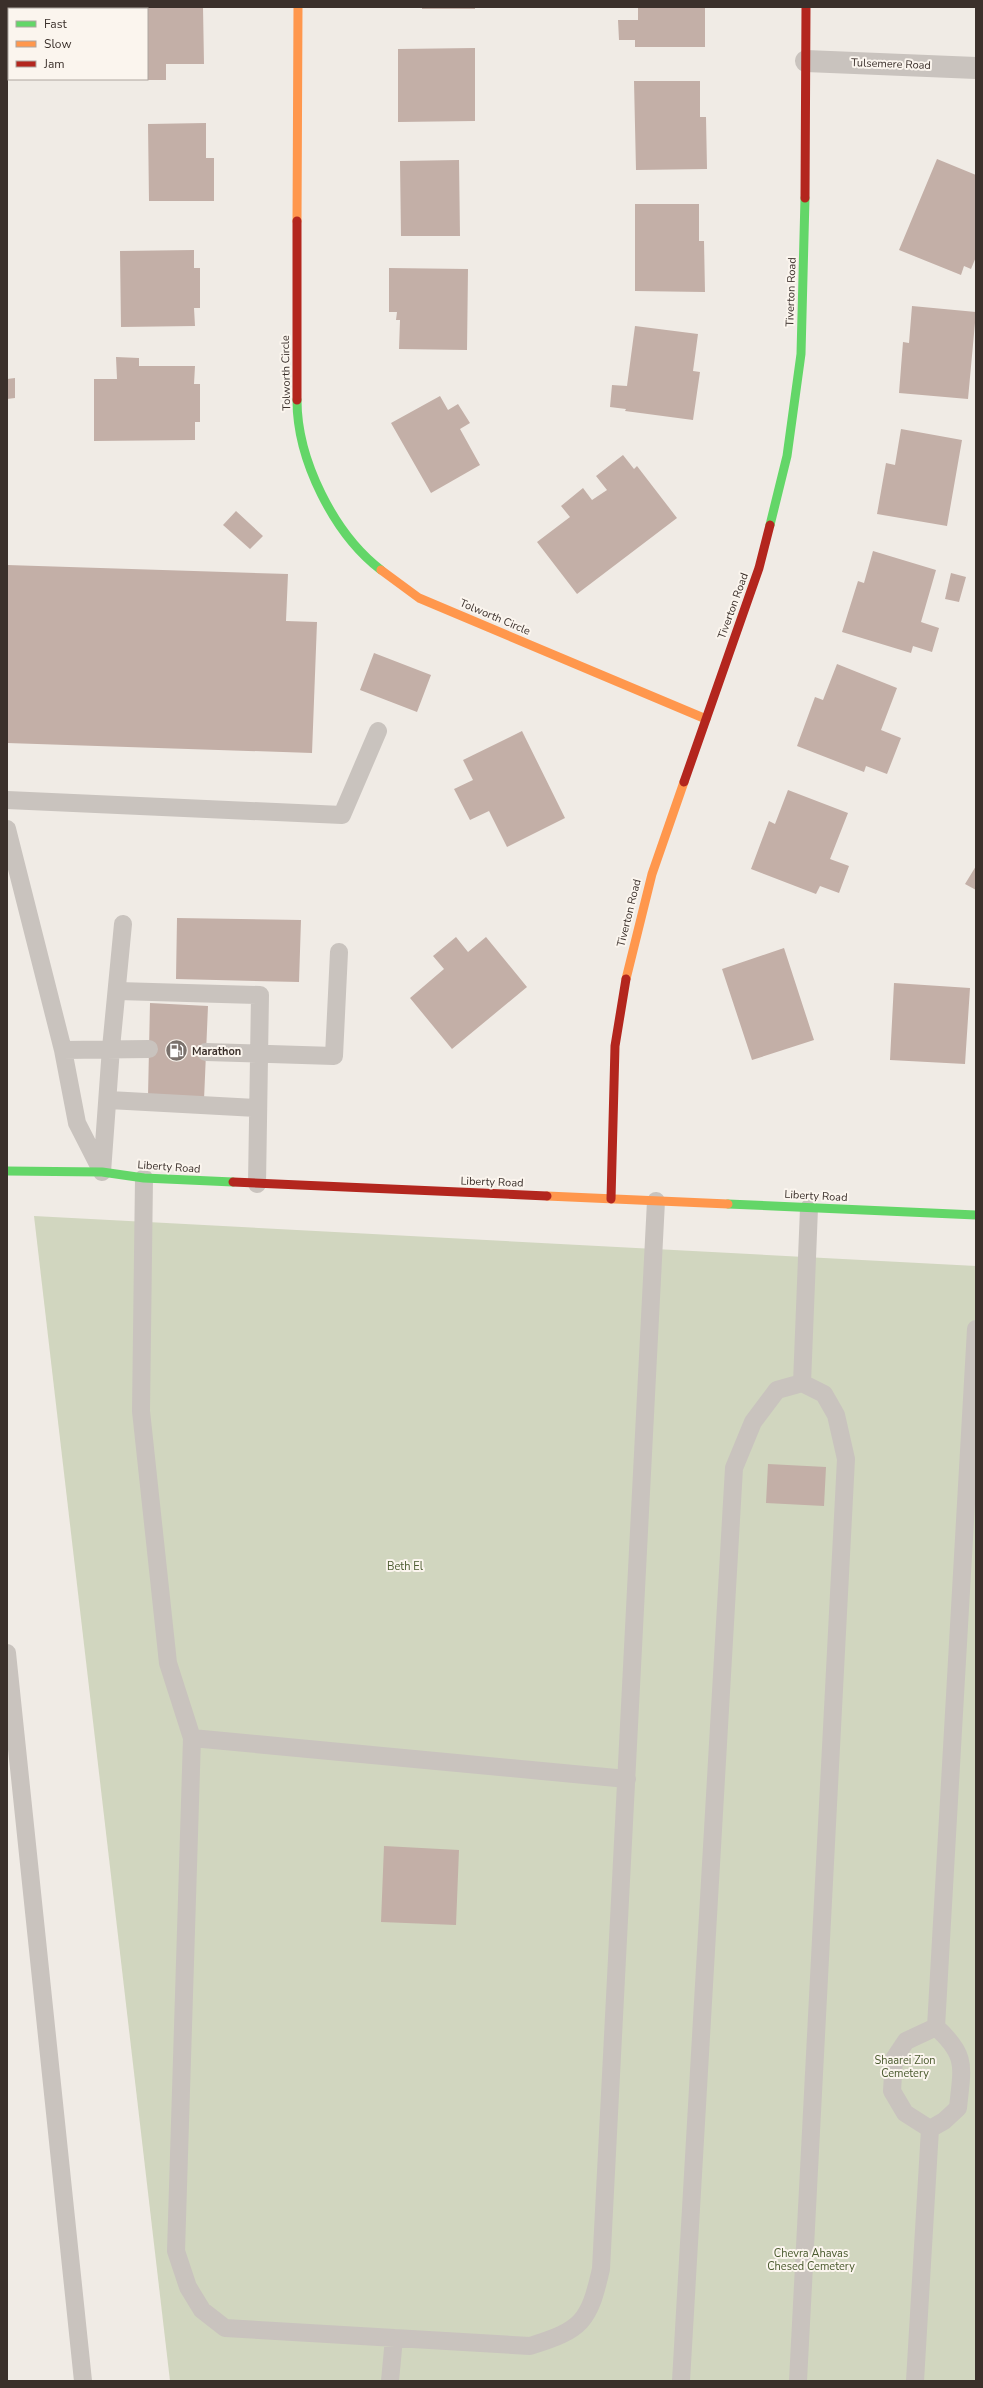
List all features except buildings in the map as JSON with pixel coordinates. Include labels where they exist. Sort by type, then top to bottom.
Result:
[{"type":"street","name":"Tolworth Circle","points":[[298,7],[297,406],[307,463],[332,514],[364,556],[419,598],[706,719]]},
{"type":"street","name":"Tiverton Road","points":[[611,1199],[615,1046],[630,958],[652,874],[760,568],[787,456],[801,354],[805,239],[806,7]]},
{"type":"street","name":"Tulsemere Road","points":[[806,61],[976,68]]},
{"type":"street","name":"Liberty Road","points":[[7,1171],[102,1172],[144,1178],[257,1184],[976,1215]]},
{"type":"lane","points":[[7,800],[342,815],[378,731]]},
{"type":"lane","points":[[7,828],[63,1050],[77,1124],[102,1172]]},
{"type":"lane","points":[[102,1172],[109,1100],[111,1048],[124,924]]},
{"type":"lane","points":[[206,1052],[260,1052],[334,1056],[339,952]]},
{"type":"lane","points":[[118,991],[260,995],[257,1184]]},
{"type":"lane","points":[[63,1050],[111,1048],[149,1049]]},
{"type":"lane","points":[[109,1100],[258,1108]]},
{"type":"lane","points":[[144,1178],[141,1412],[168,1663],[192,1738],[176,2251],[188,2287],[202,2310],[225,2328],[530,2346],[562,2336],[584,2319],[594,2300],[601,2269],[656,1201]]},
{"type":"lane","points":[[802,1383],[809,1208]]},
{"type":"lane","points":[[936,2027],[976,1329]]},
{"type":"lane","points":[[681,2381],[734,1468],[754,1422],[776,1390],[802,1383],[824,1394],[836,1415],[846,1459],[798,2381]]},
{"type":"lane","points":[[7,1653],[83,2381]]},
{"type":"lane","points":[[192,1738],[627,1778]]},
{"type":"lane","points":[[930,2129],[905,2114],[892,2091],[894,2058],[906,2041],[936,2027]]},
{"type":"lane","points":[[930,2129],[944,2121],[958,2108],[962,2062],[952,2042],[936,2027]]},
{"type":"lane","points":[[915,2381],[930,2129]]},
{"type":"lane","points":[[390,2381],[394,2338]]},
{"type":"green space","name":"Beth El","points":[[34,1216],[976,1266],[976,2381],[170,2381]]},
{"type":"traffic: fast","points":[[770,525],[787,456],[801,354],[805,198]]},
{"type":"traffic: fast","points":[[297,400],[299,423],[304,447],[311,471],[321,494],[348,537],[364,555],[381,570]]},
{"type":"traffic: fast","points":[[7,1171],[102,1172],[144,1178],[233,1182]]},
{"type":"traffic: fast","points":[[728,1204],[976,1215]]},
{"type":"traffic: slow","points":[[297,221],[298,7]]},
{"type":"traffic: slow","points":[[381,570],[419,598],[706,719]]},
{"type":"traffic: slow","points":[[626,979],[652,874],[684,782]]},
{"type":"traffic: slow","points":[[547,1196],[728,1204]]},
{"type":"traffic: jam","points":[[805,198],[806,7]]},
{"type":"traffic: jam","points":[[297,221],[297,400]]},
{"type":"traffic: jam","points":[[684,782],[759,568],[770,525]]},
{"type":"traffic: jam","points":[[611,1199],[615,1046],[626,979]]},
{"type":"traffic: jam","points":[[233,1182],[547,1196]]},
{"type":"place","name":"Marathon","points":[[177,1051]]},
{"type":"park label","name":"Shaarei Zion Cemetery","points":[[905,2066]]},
{"type":"park label","name":"Chevra Ahavas Chesed Cemetery","points":[[811,2259]]}]
